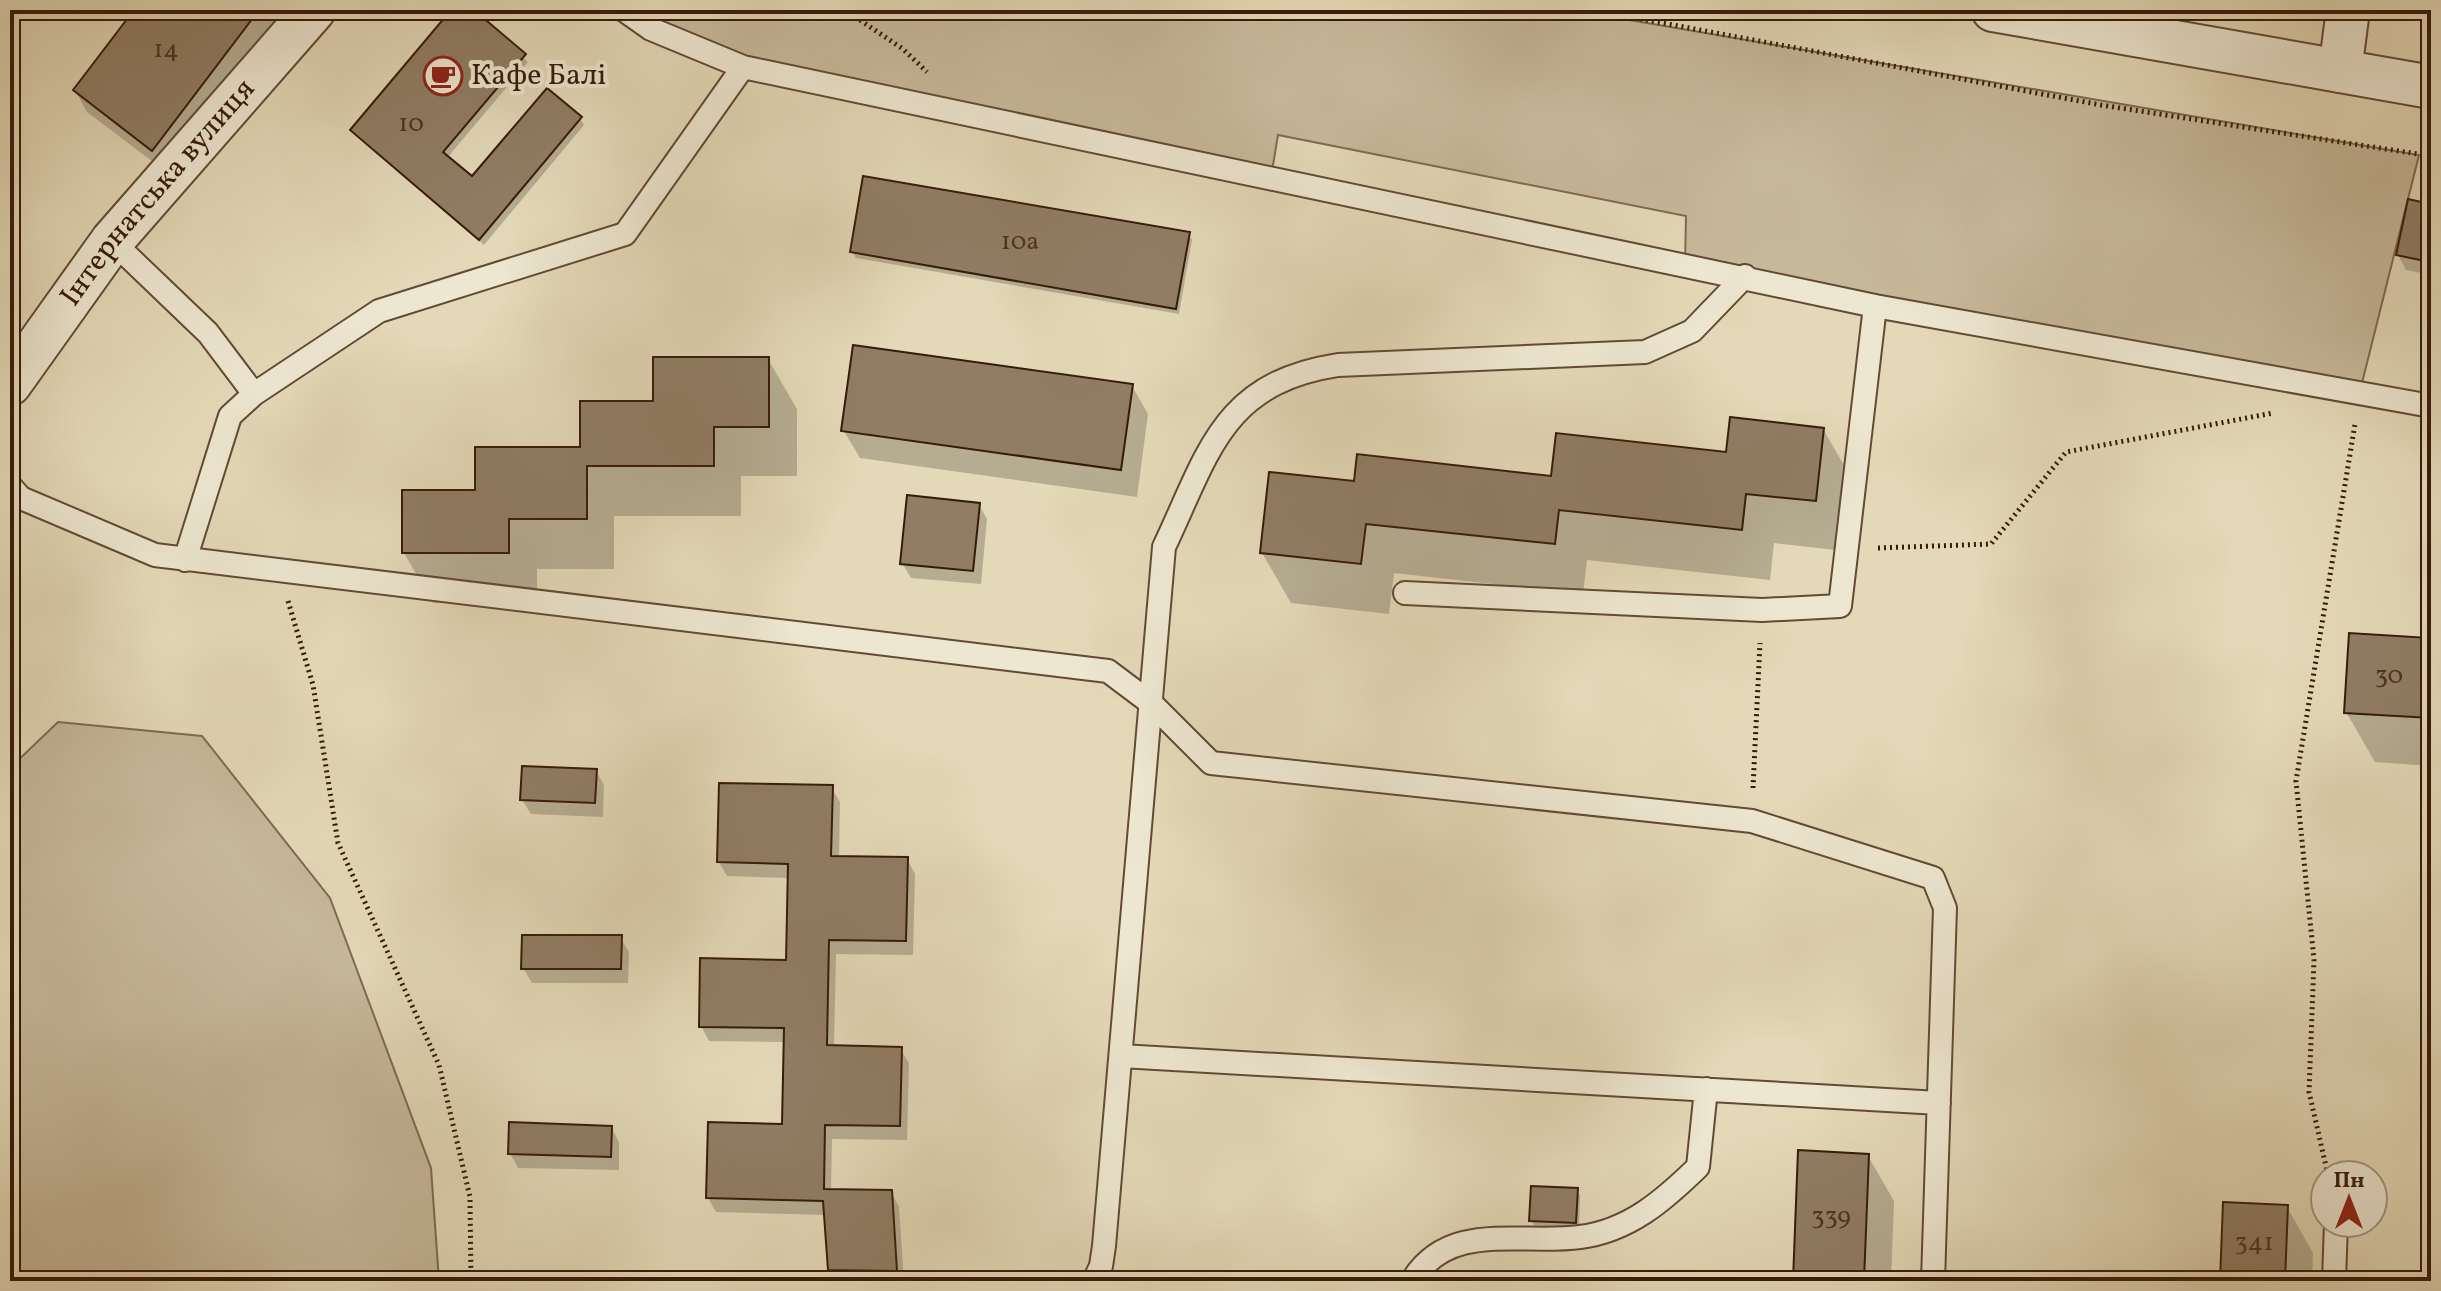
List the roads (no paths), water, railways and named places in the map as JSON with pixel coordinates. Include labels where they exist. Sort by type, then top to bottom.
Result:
[{"type":"street","name":"Інтернатська вулиця","points":[[10,384],[112,241],[314,10]]},
{"type":"street","points":[[1993,10],[2431,87]]},
{"type":"street","points":[[2340,71],[2348,10]]},
{"type":"lane","points":[[624,10],[651,29],[743,67],[964,111],[1875,306],[2431,406]]},
{"type":"lane","points":[[185,560],[230,416],[254,394],[379,311],[625,234],[743,67]]},
{"type":"lane","points":[[112,241],[208,333],[254,394]]},
{"type":"lane","points":[[1094,1281],[1103,1256],[1164,547],[1210,451],[1231,416],[1261,390],[1298,372],[1338,365],[1645,352],[1692,331],[1745,276]]},
{"type":"lane","points":[[1405,593],[1762,610],[1840,606],[1875,306]]},
{"type":"lane","points":[[10,486],[21,498],[155,555],[1108,671],[1152,704],[1211,763],[1752,821],[1933,878],[1945,908],[1933,1281]]},
{"type":"lane","points":[[1121,1056],[1939,1103]]},
{"type":"lane","points":[[1412,1281],[1431,1258],[1456,1244],[1485,1237],[1580,1237],[1623,1226],[1661,1203],[1698,1167],[1706,1089]]},
{"type":"lane","points":[[2334,1281],[2335,1239]]},
{"type":"place","name":"Кафе Балі","points":[[443,76]]}]
